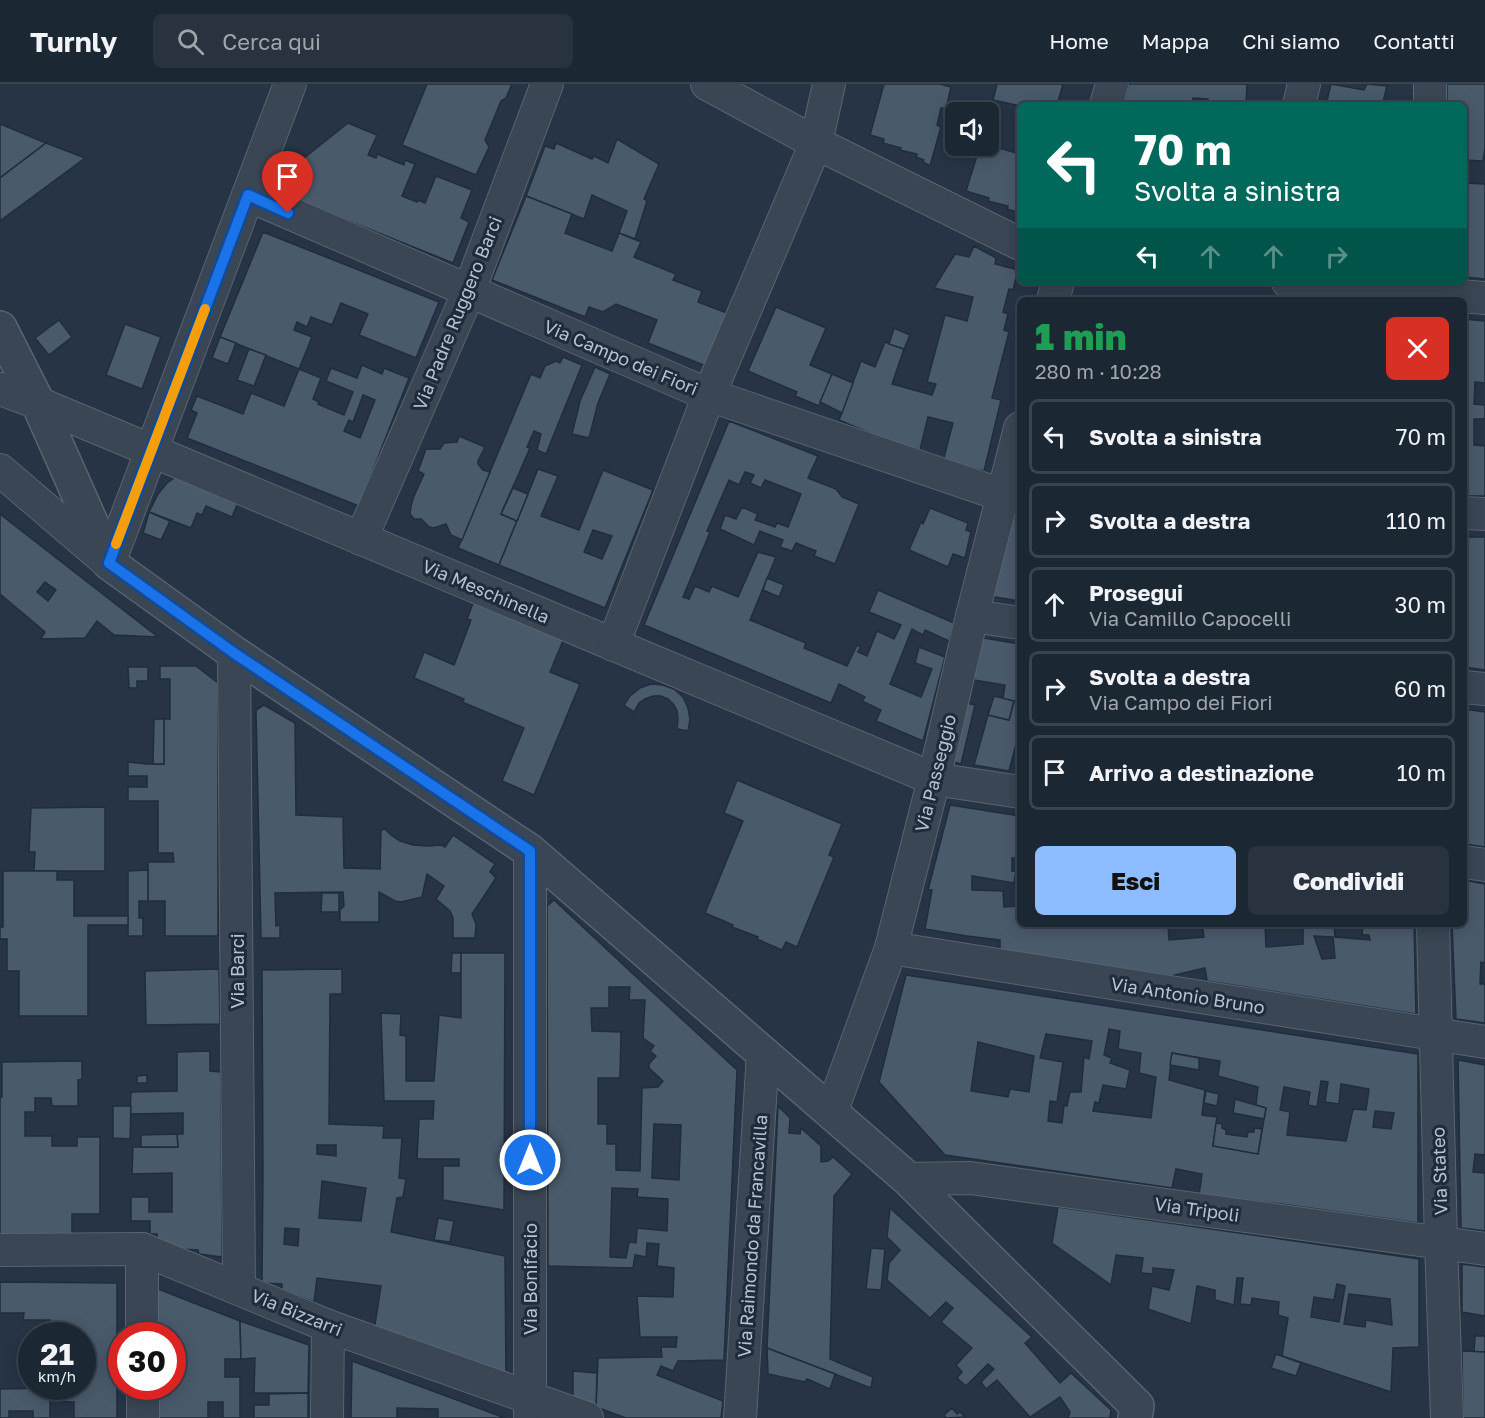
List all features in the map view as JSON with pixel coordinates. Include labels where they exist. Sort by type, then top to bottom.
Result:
[{"type":"street","points":[[109,563],[290,84]]},
{"type":"street","name":"Via Padre Ruggero Barci","points":[[361,539],[469,291],[547,84]]},
{"type":"street","points":[[707,84],[816,143],[1017,243]]},
{"type":"street","points":[[613,645],[709,395],[816,143],[829,84]]},
{"type":"street","points":[[1107,102],[1112,84]]},
{"type":"street","points":[[1300,102],[1304,84]]},
{"type":"street","points":[[1430,84],[1430,102]]},
{"type":"street","name":"Via Campo dei Fiori","points":[[248,195],[709,395],[1011,496]]},
{"type":"street","points":[[1331,285],[1485,298]]},
{"type":"street","points":[[0,328],[38,403],[109,563]]},
{"type":"street","name":"Via Meschinella","points":[[0,389],[934,779],[1017,792]]},
{"type":"street","name":"Via Passeggio","points":[[831,1113],[891,948],[972,616],[1011,496],[1017,451]]},
{"type":"street","points":[[0,470],[109,563],[234,653],[530,851],[908,1179],[1137,1406],[1135,1418]]},
{"type":"street","points":[[1467,513],[1485,514]]},
{"type":"street","points":[[972,616],[1017,623]]},
{"type":"street","name":"Via Barci","points":[[234,653],[239,1289]]},
{"type":"street","points":[[1467,687],[1485,689]]},
{"type":"street","name":"Via Bonifacio","points":[[530,851],[530,1408]]},
{"type":"street","points":[[1467,862],[1485,865]]},
{"type":"street","name":"Via Stateo","points":[[1432,927],[1447,1418]]},
{"type":"street","name":"Via Antonio Bruno","points":[[891,948],[1485,1042]]},
{"type":"street","name":"Via Raimondo da Francavilla","points":[[740,1418],[763,1053]]},
{"type":"street","name":"Via Tripoli","points":[[908,1179],[970,1178],[1485,1249]]},
{"type":"street","points":[[142,1249],[142,1322]]},
{"type":"street","name":"Via Bizzarri","points":[[0,1250],[142,1249],[530,1408],[587,1418]]},
{"type":"street","points":[[327,1418],[328,1326]]},
{"type":"street","points":[[143,1400],[143,1418]]},
{"type":"building","points":[[427,84],[512,84],[506,98],[501,101],[485,140],[489,147],[476,175],[402,145]]},
{"type":"building","points":[[884,84],[940,84],[951,87],[948,102],[945,102],[945,109],[941,108],[937,125],[941,127],[930,166],[923,162],[924,160],[916,157],[917,154],[900,150],[901,148],[883,143],[884,139],[870,135]]},
{"type":"building","points":[[997,84],[1063,84],[1058,102],[1017,102],[1017,105],[993,100]]},
{"type":"building","points":[[1129,84],[1247,84],[1246,102],[1208,102],[1208,99],[1193,98],[1192,102],[1124,102]]},
{"type":"building","points":[[1331,84],[1364,90],[1367,84],[1387,86],[1383,102],[1327,102]]},
{"type":"building","points":[[1447,84],[1485,84],[1483,161],[1467,160],[1467,102],[1447,102]]},
{"type":"building","points":[[348,123],[377,135],[368,155],[376,158],[377,154],[404,165],[405,160],[415,164],[402,196],[425,203],[436,176],[472,190],[461,218],[469,222],[453,263],[277,192],[284,174]]},
{"type":"building","points":[[0,124],[46,143],[0,178]]},
{"type":"building","points":[[617,139],[659,164],[644,199],[647,201],[635,239],[619,233],[627,211],[592,195],[584,219],[526,196],[545,146],[554,149],[556,143],[592,159],[594,156],[608,163]]},
{"type":"building","points":[[46,143],[85,158],[0,221],[0,178]]},
{"type":"building","points":[[999,148],[1017,153],[1017,212],[1007,209],[1008,206],[988,201],[989,198],[966,191],[977,156],[999,156]]},
{"type":"building","points":[[1467,183],[1485,184],[1485,279],[1467,277]]},
{"type":"building","points":[[526,196],[572,214],[565,233],[612,251],[619,233],[641,242],[634,257],[676,274],[673,280],[702,291],[698,302],[727,313],[706,366],[648,343],[657,320],[616,304],[603,312],[589,307],[585,317],[492,280]]},
{"type":"building","points":[[263,232],[439,302],[416,358],[359,335],[368,314],[341,303],[332,325],[311,317],[307,327],[297,322],[294,330],[312,337],[299,369],[220,337]]},
{"type":"building","points":[[974,246],[996,258],[995,264],[1017,270],[1013,290],[1009,289],[1003,312],[1008,314],[1004,330],[1009,332],[992,398],[1001,400],[984,471],[943,461],[953,423],[928,417],[919,454],[839,420],[861,361],[875,367],[885,342],[904,349],[892,384],[932,395],[936,384],[927,382],[945,315],[967,321],[973,297],[934,288],[955,254],[969,257]]},
{"type":"building","points":[[776,307],[826,328],[810,365],[832,374],[819,406],[795,396],[797,392],[748,371]]},
{"type":"building","points":[[1467,319],[1485,321],[1485,383],[1475,382],[1474,404],[1485,405],[1485,419],[1474,419],[1474,445],[1485,446],[1485,496],[1467,496]]},
{"type":"building","points":[[59,320],[72,337],[49,355],[35,338]]},
{"type":"building","points":[[125,324],[161,337],[142,389],[106,375]]},
{"type":"building","points":[[894,328],[910,335],[904,349],[889,344]]},
{"type":"building","points":[[220,337],[236,343],[228,364],[212,358]]},
{"type":"building","points":[[249,349],[266,355],[254,386],[237,380]]},
{"type":"building","points":[[563,357],[582,365],[546,454],[537,450],[541,434],[534,431],[527,447],[530,448],[501,514],[517,521],[499,565],[458,548],[531,374],[540,378],[545,366],[556,361],[560,363]]},
{"type":"building","points":[[362,365],[382,374],[384,368],[409,378],[359,506],[187,438],[197,413],[191,410],[197,396],[243,414],[251,393],[284,406],[299,369],[321,378],[313,399],[319,402],[318,404],[344,415],[353,392],[326,381],[331,368],[357,378]],"holes":[[[363,395],[375,400],[360,438],[344,431],[349,420],[353,422]]]},
{"type":"building","points":[[595,367],[610,374],[598,403],[589,438],[572,434],[580,401]]},
{"type":"building","points":[[832,374],[853,383],[842,413],[820,402]]},
{"type":"building","points":[[729,421],[818,456],[808,478],[836,489],[842,497],[859,504],[835,564],[814,556],[816,551],[796,543],[792,551],[780,547],[783,540],[760,531],[754,545],[720,529],[725,515],[736,519],[742,507],[758,514],[755,520],[775,527],[777,523],[788,527],[801,494],[765,480],[761,488],[750,483],[754,475],[745,472],[739,485],[729,480],[707,531],[710,532],[683,597],[689,599],[695,586],[709,592],[712,586],[738,597],[758,552],[776,557],[750,620],[806,643],[804,648],[847,666],[857,645],[861,647],[858,652],[867,656],[877,631],[894,639],[901,625],[869,612],[878,590],[954,623],[949,641],[925,630],[923,635],[912,629],[890,684],[921,697],[932,669],[915,663],[919,647],[945,657],[923,741],[876,721],[881,710],[862,701],[865,697],[839,684],[831,703],[644,625]]},
{"type":"building","points":[[459,436],[485,447],[478,464],[483,470],[490,472],[462,540],[451,535],[446,524],[434,528],[429,527],[421,519],[414,519],[410,514],[414,496],[424,474],[418,471],[426,449],[440,449],[444,443],[457,442]]},
{"type":"building","points":[[538,469],[558,476],[541,516],[579,530],[603,470],[653,490],[605,608],[499,565]],"holes":[[[593,530],[612,536],[602,559],[584,552]]]},
{"type":"building","points":[[176,477],[239,500],[232,517],[206,506],[202,515],[197,513],[191,528],[149,512],[158,494],[167,483]]},
{"type":"building","points":[[513,488],[528,494],[517,521],[501,514]]},
{"type":"building","points":[[930,508],[968,523],[966,530],[971,532],[965,558],[953,554],[948,567],[909,550]]},
{"type":"building","points":[[149,512],[170,521],[161,540],[143,533]]},
{"type":"building","points":[[0,514],[158,637],[114,635],[97,621],[85,638],[41,639],[45,632],[0,594]],"holes":[[[45,582],[56,590],[48,601],[37,592]]]},
{"type":"building","points":[[1011,518],[1017,519],[1017,601],[989,596]]},
{"type":"building","points":[[1467,537],[1485,537],[1485,670],[1467,667]]},
{"type":"building","points":[[767,578],[784,585],[779,597],[763,590]]},
{"type":"building","points":[[475,598],[565,636],[550,672],[580,684],[534,795],[502,781],[524,728],[462,702],[464,699],[414,678],[424,652],[454,665],[471,620],[467,619]]},
{"type":"building","points":[[978,637],[1017,644],[1017,740],[1009,771],[974,765],[988,715],[1009,720],[1014,701],[1003,699],[1005,685],[968,679]]},
{"type":"building","points":[[160,666],[196,666],[218,683],[218,936],[165,936],[165,901],[148,901],[148,862],[174,862],[173,853],[158,853],[158,801],[128,801],[128,787],[147,787],[147,776],[128,776],[128,762],[164,764],[164,719],[170,719],[170,679],[160,679]]},
{"type":"building","points":[[128,667],[148,667],[148,681],[137,681],[137,688],[129,688]]},
{"type":"building","points":[[651,684],[674,689],[683,697],[690,719],[688,731],[677,729],[677,711],[668,699],[661,696],[645,699],[639,703],[634,712],[624,705],[640,688]]},
{"type":"building","points":[[994,696],[1014,701],[1009,720],[988,715]]},
{"type":"building","points":[[962,702],[975,705],[961,764],[948,760]]},
{"type":"building","points":[[264,705],[295,723],[296,815],[343,817],[344,868],[380,869],[381,830],[385,829],[400,841],[413,845],[445,847],[453,835],[495,864],[490,872],[496,878],[472,914],[476,924],[475,938],[453,938],[453,918],[450,911],[436,899],[444,886],[427,874],[422,897],[401,902],[379,892],[379,922],[340,922],[340,910],[344,906],[343,892],[275,893],[276,926],[280,925],[280,938],[261,938],[256,710]]},
{"type":"building","points":[[1467,709],[1485,712],[1485,847],[1467,844]]},
{"type":"building","points":[[154,719],[164,719],[164,764],[153,764]]},
{"type":"building","points":[[737,780],[842,824],[829,855],[834,857],[797,947],[786,942],[782,950],[705,913],[743,821],[724,813]]},
{"type":"building","points":[[950,805],[1017,816],[1017,858],[1012,858],[1012,871],[1016,871],[1014,883],[972,876],[972,890],[1003,891],[1004,907],[1017,906],[1017,927],[1168,927],[1169,940],[1204,937],[1202,927],[1265,927],[1266,947],[1303,944],[1303,927],[1334,927],[1335,937],[1370,940],[1369,935],[1362,935],[1363,927],[1414,927],[1416,1014],[1207,981],[1205,968],[1171,976],[1000,950],[1000,940],[925,929],[932,890],[928,890]],"holes":[[[1314,936],[1333,937],[1335,958],[1322,959]]]},
{"type":"building","points":[[105,807],[105,871],[34,871],[35,852],[29,852],[31,808]]},
{"type":"building","points":[[148,870],[148,901],[139,901],[139,918],[143,918],[143,936],[128,936],[128,871]]},
{"type":"building","points":[[3,871],[57,871],[57,880],[74,880],[74,916],[128,916],[128,925],[88,925],[88,1016],[19,1016],[19,971],[7,971],[7,939],[0,939],[0,927],[3,927]]},
{"type":"building","points":[[1467,881],[1485,884],[1485,963],[1481,962],[1480,984],[1485,984],[1485,1023],[1456,1019],[1452,927],[1467,927]]},
{"type":"building","points":[[322,893],[339,893],[339,912],[321,912]]},
{"type":"building","points":[[554,900],[737,1070],[724,1360],[678,1361],[673,1371],[661,1366],[657,1375],[723,1401],[721,1418],[626,1418],[596,1407],[598,1358],[662,1357],[661,1347],[676,1347],[677,1337],[640,1337],[637,1296],[673,1297],[674,1268],[657,1266],[659,1244],[647,1243],[646,1257],[635,1255],[633,1268],[548,1266],[547,906]],"holes":[[[609,987],[630,987],[629,1000],[645,1000],[643,1038],[654,1046],[650,1051],[656,1056],[649,1064],[649,1068],[663,1081],[658,1087],[642,1088],[640,1171],[616,1170],[616,1144],[607,1144],[607,1124],[598,1124],[598,1078],[620,1078],[621,1032],[592,1031],[591,1008],[609,1008]],[[654,1124],[681,1125],[679,1180],[652,1178]],[[612,1188],[638,1189],[637,1197],[668,1199],[667,1231],[637,1228],[636,1243],[629,1242],[626,1258],[610,1257]]]},
{"type":"building","points":[[452,953],[461,953],[461,973],[451,973]]},
{"type":"building","points":[[461,953],[505,953],[504,1210],[443,1200],[443,1166],[459,1166],[459,1159],[417,1159],[419,1119],[433,1119],[434,1101],[384,1101],[381,1013],[401,1014],[400,1035],[406,1036],[406,1081],[434,1081],[439,1015],[461,1018]]},
{"type":"building","points":[[219,969],[220,1024],[146,1025],[145,971]]},
{"type":"building","points":[[342,969],[342,994],[330,994],[329,1124],[384,1126],[383,1138],[402,1138],[399,1178],[406,1179],[403,1197],[397,1198],[391,1232],[505,1256],[506,1378],[374,1331],[381,1286],[317,1278],[314,1302],[282,1290],[282,1284],[262,1283],[262,970]],"holes":[[[317,1145],[336,1145],[336,1156],[317,1154]],[[322,1181],[366,1188],[361,1221],[319,1218]],[[285,1228],[299,1229],[298,1246],[284,1244]]]},
{"type":"building","points":[[906,975],[1418,1054],[1418,1223],[1199,1195],[1202,1174],[1176,1169],[1172,1188],[945,1155],[879,1082]],"holes":[[[1109,1029],[1120,1031],[1118,1049],[1141,1053],[1139,1073],[1156,1077],[1151,1118],[1093,1111],[1095,1102],[1099,1103],[1103,1085],[1126,1089],[1130,1070],[1110,1063],[1112,1058],[1104,1055]],[[1046,1034],[1092,1041],[1089,1059],[1084,1057],[1081,1092],[1070,1092],[1067,1106],[1064,1105],[1062,1123],[1048,1121],[1050,1101],[1057,1102],[1063,1062],[1040,1058]],[[978,1042],[1034,1056],[1029,1092],[1010,1089],[1008,1097],[971,1091]],[[1172,1053],[1220,1061],[1218,1076],[1258,1087],[1256,1105],[1266,1108],[1258,1154],[1213,1146],[1217,1117],[1202,1115],[1205,1090],[1169,1080]],[[1321,1081],[1328,1082],[1325,1102],[1339,1104],[1341,1084],[1369,1089],[1366,1110],[1353,1109],[1346,1141],[1287,1135],[1290,1112],[1280,1110],[1284,1087],[1310,1092],[1308,1105],[1317,1107]],[[1375,1111],[1394,1113],[1391,1129],[1373,1127]]]},
{"type":"building","points":[[210,1051],[210,1071],[221,1072],[222,1257],[199,1254],[198,1250],[157,1248],[157,1234],[150,1234],[150,1221],[131,1221],[131,1197],[149,1197],[149,1212],[172,1212],[172,1173],[132,1174],[133,1147],[178,1147],[177,1134],[183,1134],[183,1113],[130,1114],[131,1092],[177,1091],[177,1052]]},
{"type":"building","points":[[1172,1053],[1199,1058],[1199,1070],[1170,1065]]},
{"type":"building","points":[[1458,1060],[1485,1065],[1485,1155],[1475,1154],[1473,1172],[1485,1173],[1485,1231],[1461,1228]]},
{"type":"building","points":[[82,1061],[82,1079],[78,1080],[78,1106],[52,1106],[51,1098],[35,1098],[35,1112],[25,1112],[25,1136],[52,1136],[52,1146],[77,1146],[77,1137],[100,1137],[100,1214],[72,1214],[72,1242],[0,1242],[2,1062]]},
{"type":"building","points":[[147,1075],[147,1083],[137,1083],[137,1076]]},
{"type":"building","points":[[1206,1091],[1219,1094],[1217,1106],[1204,1103]]},
{"type":"building","points":[[1235,1099],[1266,1108],[1264,1119],[1233,1113]]},
{"type":"building","points":[[113,1106],[131,1106],[130,1139],[113,1138]]},
{"type":"building","points":[[778,1106],[790,1118],[789,1133],[800,1134],[801,1128],[821,1146],[821,1162],[833,1157],[852,1174],[834,1196],[830,1359],[873,1377],[871,1388],[767,1348]]},
{"type":"building","points":[[1216,1123],[1222,1124],[1226,1134],[1247,1137],[1248,1132],[1254,1132],[1254,1128],[1262,1129],[1258,1154],[1213,1146]]},
{"type":"building","points":[[177,1134],[178,1147],[141,1147],[141,1135]]},
{"type":"building","points":[[1058,1207],[1419,1259],[1419,1347],[1393,1348],[1391,1392],[1282,1356],[1288,1318],[1278,1315],[1279,1302],[1252,1298],[1251,1305],[1240,1304],[1243,1278],[1237,1278],[1234,1305],[1215,1300],[1215,1290],[1197,1286],[1191,1324],[1148,1309],[1152,1286],[1169,1290],[1174,1270],[1153,1268],[1153,1274],[1141,1273],[1143,1258],[1116,1255],[1111,1285],[1052,1243]],"holes":[[[1337,1284],[1345,1286],[1339,1322],[1311,1317],[1314,1297],[1334,1300]],[[1349,1294],[1390,1299],[1392,1325],[1366,1320],[1365,1327],[1344,1324]]]},
{"type":"building","points":[[890,1208],[1032,1337],[1025,1343],[1060,1383],[1071,1373],[1111,1410],[1110,1418],[1068,1418],[1070,1412],[1060,1397],[1030,1417],[997,1380],[986,1389],[981,1382],[994,1369],[988,1364],[966,1386],[957,1378],[962,1372],[956,1365],[972,1348],[941,1322],[953,1308],[946,1302],[930,1318],[887,1280],[889,1263],[900,1250],[887,1237]]},
{"type":"building","points":[[438,1218],[454,1221],[450,1242],[434,1240]]},
{"type":"building","points":[[871,1248],[885,1249],[881,1290],[866,1289]]},
{"type":"building","points":[[1462,1264],[1485,1267],[1485,1316],[1462,1312]]},
{"type":"building","points":[[0,1282],[117,1283],[117,1322],[108,1322],[108,1400],[117,1400],[117,1418],[74,1418],[74,1402],[50,1401],[50,1418],[33,1418],[33,1411],[9,1411],[9,1418],[0,1418],[0,1389],[18,1389],[18,1400],[96,1400],[96,1322],[23,1320],[24,1313],[0,1313]]},
{"type":"building","points":[[158,1289],[240,1321],[241,1359],[225,1359],[225,1377],[240,1377],[240,1418],[223,1418],[223,1402],[208,1402],[208,1418],[159,1418],[158,1400],[186,1400],[186,1322],[158,1322]]},
{"type":"building","points":[[240,1321],[309,1345],[308,1393],[254,1393],[255,1358],[241,1359]]},
{"type":"building","points":[[1475,1336],[1485,1336],[1485,1352],[1474,1352]]},
{"type":"building","points":[[767,1348],[835,1374],[830,1389],[807,1379],[805,1382],[768,1374]]},
{"type":"building","points":[[1462,1351],[1485,1352],[1485,1418],[1463,1418]]},
{"type":"building","points":[[1276,1354],[1301,1363],[1296,1376],[1271,1368]]},
{"type":"building","points":[[352,1361],[505,1418],[438,1418],[438,1409],[397,1408],[397,1418],[351,1418]]},
{"type":"building","points":[[573,1371],[597,1373],[596,1406],[573,1397]]},
{"type":"building","points":[[308,1393],[308,1418],[254,1418],[254,1405],[269,1405],[269,1394]]},
{"type":"building","points":[[952,1408],[957,1414],[960,1412],[965,1417],[946,1418],[944,1415]]},
{"type":"slow traffic","points":[[116,544],[205,309]]},
{"type":"route","points":[[288,213],[248,195],[109,563],[234,653],[530,851],[530,1160]]}]
